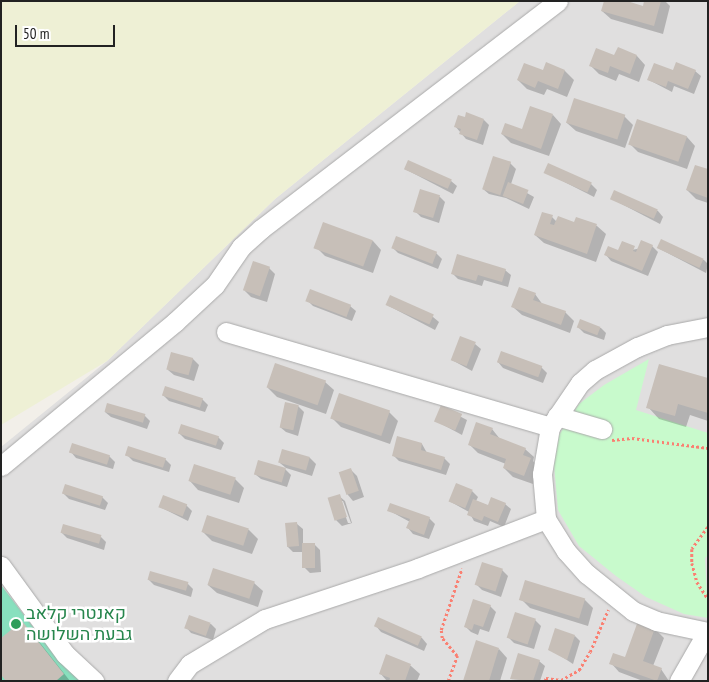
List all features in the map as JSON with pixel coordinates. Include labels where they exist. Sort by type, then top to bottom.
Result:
[{"type":"street","points":[[1,466],[175,322],[215,285],[242,247],[260,229],[558,1]]},
{"type":"street","points":[[679,681],[707,632],[656,621],[614,597],[566,551],[546,519],[542,474],[554,422],[580,383],[595,370],[652,341],[708,327]]},
{"type":"street","points":[[226,332],[603,434]]},
{"type":"street","points":[[177,681],[190,664],[265,619],[469,549],[546,519]]},
{"type":"street","points":[[1,566],[65,654],[94,681]]},
{"type":"path","points":[[603,434],[708,448]]},
{"type":"path","points":[[708,526],[692,549],[697,582],[708,599]]},
{"type":"path","points":[[448,681],[457,656],[442,638],[441,630],[469,549]]},
{"type":"path","points":[[546,681],[546,678],[560,680],[578,670],[590,652],[614,597]]},
{"type":"shaded area","points":[[520,1],[708,1],[708,681],[1,681],[1,447],[107,361],[275,199]]},
{"type":"green space","points":[[1,1],[520,1],[275,199],[107,361],[1,425]]},
{"type":"green space","points":[[649,359],[636,410],[708,433],[708,555],[705,558],[708,618],[684,614],[646,597],[616,576],[579,546],[558,510],[554,465],[559,435],[579,404],[604,385]]},
{"type":"green space","name":"קאנטרי קלאב גבעת השלושה","points":[[1,585],[57,658],[82,681],[1,681]]},
{"type":"building","points":[[604,1],[627,1],[643,6],[644,1],[661,1],[654,26],[601,11]]},
{"type":"building","points":[[618,47],[637,55],[630,74],[610,66],[608,73],[589,66],[596,48],[614,55]]},
{"type":"building","points":[[546,62],[565,70],[558,89],[538,81],[535,88],[517,80],[524,63],[543,70]]},
{"type":"building","points":[[676,62],[696,70],[688,89],[668,81],[666,87],[647,80],[654,63],[673,70]]},
{"type":"building","points":[[574,98],[625,115],[617,139],[566,123]]},
{"type":"building","points":[[530,106],[553,114],[541,149],[501,134],[505,123],[522,129]]},
{"type":"building","points":[[466,112],[484,119],[477,140],[459,134],[461,129],[454,127],[458,115],[465,117]]},
{"type":"building","points":[[637,119],[687,136],[678,162],[628,145]]},
{"type":"building","points":[[493,156],[511,162],[500,195],[482,189]]},
{"type":"building","points":[[408,160],[452,180],[448,189],[404,169]]},
{"type":"building","points":[[548,163],[592,183],[587,193],[544,173]]},
{"type":"building","points":[[695,165],[708,169],[708,198],[686,190]]},
{"type":"building","points":[[508,182],[529,190],[523,204],[503,196]]},
{"type":"building","points":[[420,189],[440,195],[433,218],[413,212]]},
{"type":"building","points":[[614,190],[658,210],[654,219],[610,199]]},
{"type":"building","points":[[542,212],[553,215],[550,224],[554,225],[558,216],[574,222],[576,217],[597,224],[587,254],[534,235]]},
{"type":"building","points":[[323,222],[373,240],[363,266],[313,248]]},
{"type":"building","points":[[396,236],[437,252],[432,264],[391,248]]},
{"type":"building","points":[[661,239],[704,259],[699,268],[657,248]]},
{"type":"building","points":[[641,240],[653,245],[642,271],[604,255],[608,246],[618,250],[622,241],[635,246],[633,251],[636,252]]},
{"type":"building","points":[[457,254],[506,269],[502,282],[478,275],[476,281],[451,274]]},
{"type":"building","points":[[253,261],[270,267],[260,296],[243,290]]},
{"type":"building","points":[[519,287],[536,293],[533,300],[566,311],[561,325],[511,307]]},
{"type":"building","points":[[310,289],[351,305],[346,317],[305,301]]},
{"type":"building","points":[[390,295],[434,315],[429,325],[386,305]]},
{"type":"building","points":[[580,319],[601,327],[597,335],[577,327]]},
{"type":"building","points":[[460,336],[476,342],[467,366],[451,360]]},
{"type":"building","points":[[501,351],[542,366],[538,377],[497,362]]},
{"type":"building","points":[[171,352],[193,358],[189,375],[166,369]]},
{"type":"building","points":[[275,363],[326,381],[318,405],[267,388]]},
{"type":"building","points":[[659,364],[708,378],[708,413],[678,404],[675,416],[646,408]]},
{"type":"building","points":[[165,386],[203,398],[200,408],[162,396]]},
{"type":"building","points":[[339,393],[390,411],[381,436],[330,419]]},
{"type":"building","points":[[285,402],[299,405],[293,430],[280,427]]},
{"type":"building","points":[[107,403],[145,414],[143,423],[105,412]]},
{"type":"building","points":[[441,405],[462,414],[455,431],[434,422]]},
{"type":"building","points":[[476,422],[493,428],[490,434],[526,448],[523,455],[531,458],[524,476],[503,468],[506,459],[468,445]]},
{"type":"building","points":[[181,424],[219,436],[216,446],[178,434]]},
{"type":"building","points":[[397,436],[422,443],[421,450],[445,457],[441,470],[392,456]]},
{"type":"building","points":[[72,443],[110,455],[107,465],[69,453]]},
{"type":"building","points":[[128,446],[166,458],[163,468],[125,456]]},
{"type":"building","points":[[282,449],[310,457],[306,470],[278,462]]},
{"type":"building","points":[[258,460],[286,468],[282,482],[254,474]]},
{"type":"building","points":[[194,464],[236,478],[230,495],[188,481]]},
{"type":"building","points":[[351,468],[359,491],[347,495],[339,472]]},
{"type":"building","points":[[456,483],[473,490],[465,508],[449,502]]},
{"type":"building","points":[[65,484],[103,496],[100,506],[62,494]]},
{"type":"building","points":[[340,494],[347,517],[335,521],[328,498]]},
{"type":"building","points":[[163,495],[187,504],[183,516],[158,507]]},
{"type":"building","points":[[491,497],[506,503],[498,522],[484,516],[482,521],[467,515],[473,499],[488,505]]},
{"type":"building","points":[[390,503],[430,517],[424,535],[406,528],[410,519],[387,511]]},
{"type":"building","points":[[207,515],[249,529],[243,546],[201,532]]},
{"type":"building","points":[[297,522],[299,546],[287,547],[285,523]]},
{"type":"building","points":[[63,524],[101,535],[99,544],[61,533]]},
{"type":"building","points":[[302,543],[315,543],[315,568],[302,568]]},
{"type":"building","points":[[482,562],[503,569],[496,592],[475,585]]},
{"type":"building","points":[[213,568],[255,582],[249,599],[207,585]]},
{"type":"building","points":[[150,571],[188,582],[186,591],[148,580]]},
{"type":"building","points":[[525,580],[585,598],[579,619],[519,600]]},
{"type":"building","points":[[473,599],[491,605],[483,627],[474,624],[472,630],[464,627]]},
{"type":"building","points":[[515,612],[536,619],[528,644],[507,638]]},
{"type":"building","points":[[189,615],[211,623],[206,636],[184,628]]},
{"type":"building","points":[[378,617],[422,637],[418,646],[374,626]]},
{"type":"building","name":"קאנטרי קלאב גבעת השלושה","points":[[22,621],[64,674],[56,681],[6,681],[1,675],[1,638]]},
{"type":"building","points":[[638,621],[655,628],[643,661],[662,668],[657,681],[609,664],[613,653],[625,657]]},
{"type":"building","points":[[555,628],[575,635],[567,660],[548,650]]},
{"type":"building","points":[[476,640],[499,648],[489,681],[463,681]]},
{"type":"building","points":[[518,653],[540,660],[533,681],[510,679]]},
{"type":"building","points":[[386,654],[411,664],[405,681],[389,681],[390,678],[379,674]]},
{"type":"place","name":"קאנטרי קלאב גבעת השלושה","points":[[16,624]]}]
